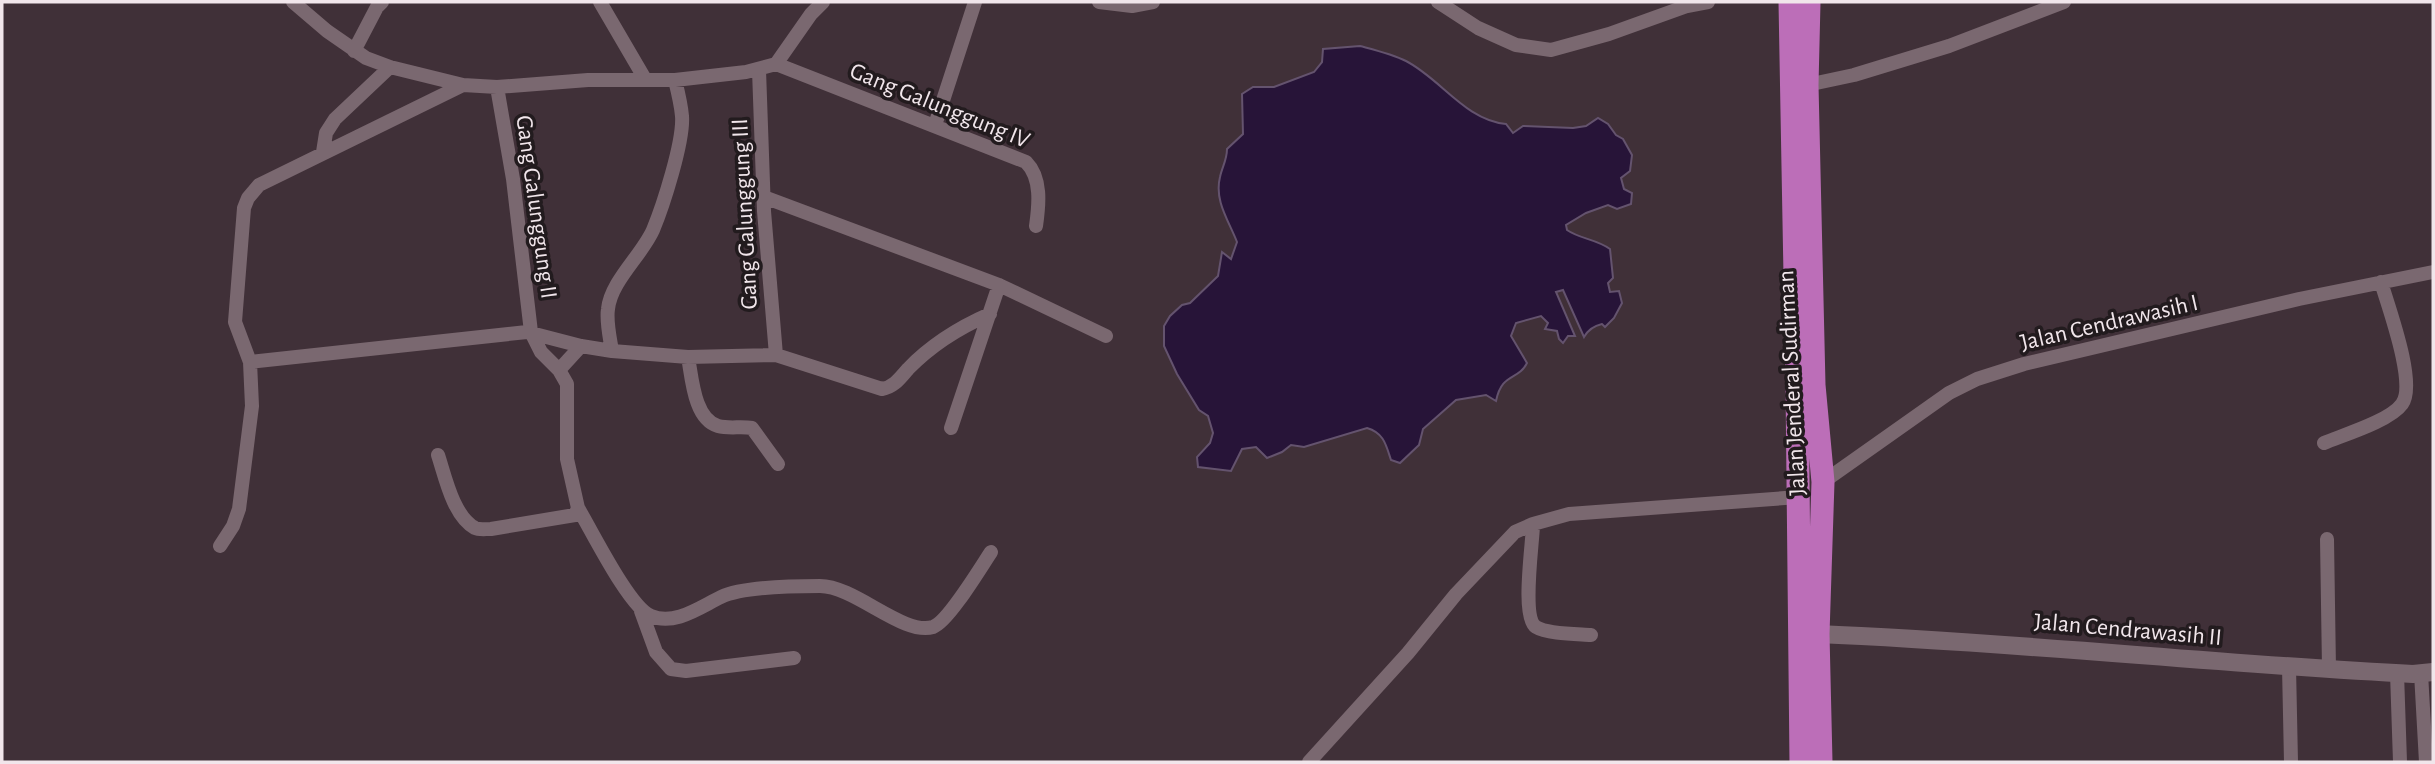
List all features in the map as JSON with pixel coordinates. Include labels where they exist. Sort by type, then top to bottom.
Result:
[{"type":"highway","name":"Jalan Jenderal Sudirman","points":[[1790,2],[1805,385],[1824,482],[1818,634],[1821,762]]},
{"type":"highway","name":"Jalan Jenderal Sudirman","points":[[1801,762],[1799,497],[1805,385],[1809,2]]},
{"type":"street","points":[[293,2],[354,51],[390,67],[463,85],[497,88],[588,80],[675,79],[759,69],[776,64],[811,14],[823,2]]},
{"type":"street","points":[[354,51],[382,2]]},
{"type":"street","points":[[600,2],[645,79]]},
{"type":"street","points":[[934,125],[975,2]]},
{"type":"street","points":[[1099,2],[1132,6],[1153,2]]},
{"type":"street","points":[[1438,2],[1478,28],[1516,45],[1550,50],[1609,34],[1687,6],[1708,2]]},
{"type":"street","points":[[1807,85],[1854,75],[1949,46],[2064,2]]},
{"type":"street","name":"Gang Galunggung IV","points":[[776,64],[1013,156],[1032,168],[1038,198],[1036,226]]},
{"type":"street","points":[[323,152],[326,133],[335,119],[390,67]]},
{"type":"street","name":"Gang Galunggung III","points":[[759,69],[764,197],[776,355]]},
{"type":"street","points":[[612,351],[608,322],[609,302],[621,278],[645,246],[653,229],[682,136],[682,116],[675,79]]},
{"type":"street","points":[[220,546],[233,526],[239,509],[252,406],[250,362],[235,321],[244,208],[248,198],[259,185],[463,85]]},
{"type":"street","name":"Gang Galunggung II","points":[[497,88],[513,179],[531,332]]},
{"type":"street","points":[[764,197],[999,285],[1106,336]]},
{"type":"street","name":"Jalan Cendrawasih I","points":[[1824,482],[1949,393],[1977,379],[2024,365],[2299,299],[2433,272]]},
{"type":"street","points":[[2323,443],[2376,422],[2402,405],[2406,394],[2407,373],[2381,282]]},
{"type":"street","points":[[951,428],[999,285]]},
{"type":"street","points":[[250,362],[531,332],[581,346],[612,351],[688,357],[776,355],[878,389],[888,388],[922,354],[944,337],[990,314]]},
{"type":"street","points":[[531,332],[541,352],[559,370],[567,384],[567,459],[578,508],[622,584],[641,611],[656,652],[664,664],[670,669],[686,671],[794,658]]},
{"type":"street","points":[[559,370],[581,346]]},
{"type":"street","points":[[688,357],[701,411],[706,420],[722,427],[752,428],[778,464]]},
{"type":"street","points":[[438,455],[453,502],[467,522],[477,530],[569,517],[577,512],[578,508]]},
{"type":"street","points":[[1309,762],[1408,653],[1456,594],[1515,532],[1569,514],[1799,497]]},
{"type":"street","points":[[1533,524],[1528,596],[1530,619],[1536,627],[1591,635]]},
{"type":"street","points":[[2327,539],[2329,669]]},
{"type":"street","points":[[641,611],[664,619],[686,614],[733,592],[823,586],[847,593],[912,625],[930,627],[942,622],[991,552]]},
{"type":"street","name":"Jalan Cendrawasih II","points":[[1818,634],[2052,647],[2289,667],[2427,673]]},
{"type":"street","points":[[2289,667],[2291,762]]},
{"type":"street","points":[[2397,673],[2400,762]]},
{"type":"street","points":[[2426,762],[2427,673]]},
{"type":"shaded area","points":[[1360,46],[1406,61],[1466,107],[1491,121],[1506,124],[1513,133],[1523,126],[1586,126],[1598,118],[1608,124],[1616,135],[1623,139],[1632,155],[1630,171],[1621,178],[1624,189],[1632,193],[1631,204],[1617,209],[1608,205],[1586,213],[1566,225],[1567,230],[1572,233],[1610,249],[1613,278],[1608,283],[1610,292],[1619,291],[1622,303],[1614,318],[1605,327],[1602,324],[1596,326],[1584,337],[1563,290],[1556,292],[1575,336],[1568,336],[1563,343],[1557,331],[1545,329],[1548,323],[1541,316],[1516,323],[1511,336],[1527,363],[1523,369],[1502,385],[1496,401],[1486,395],[1456,400],[1423,429],[1419,445],[1400,463],[1391,460],[1381,436],[1367,428],[1304,447],[1291,445],[1267,458],[1256,447],[1242,449],[1231,471],[1198,467],[1197,457],[1210,443],[1213,433],[1208,416],[1199,410],[1164,346],[1164,326],[1170,316],[1182,305],[1190,303],[1218,276],[1222,252],[1231,259],[1237,242],[1223,211],[1219,186],[1227,149],[1243,134],[1242,94],[1253,87],[1274,87],[1314,72],[1322,62],[1323,49]]}]
